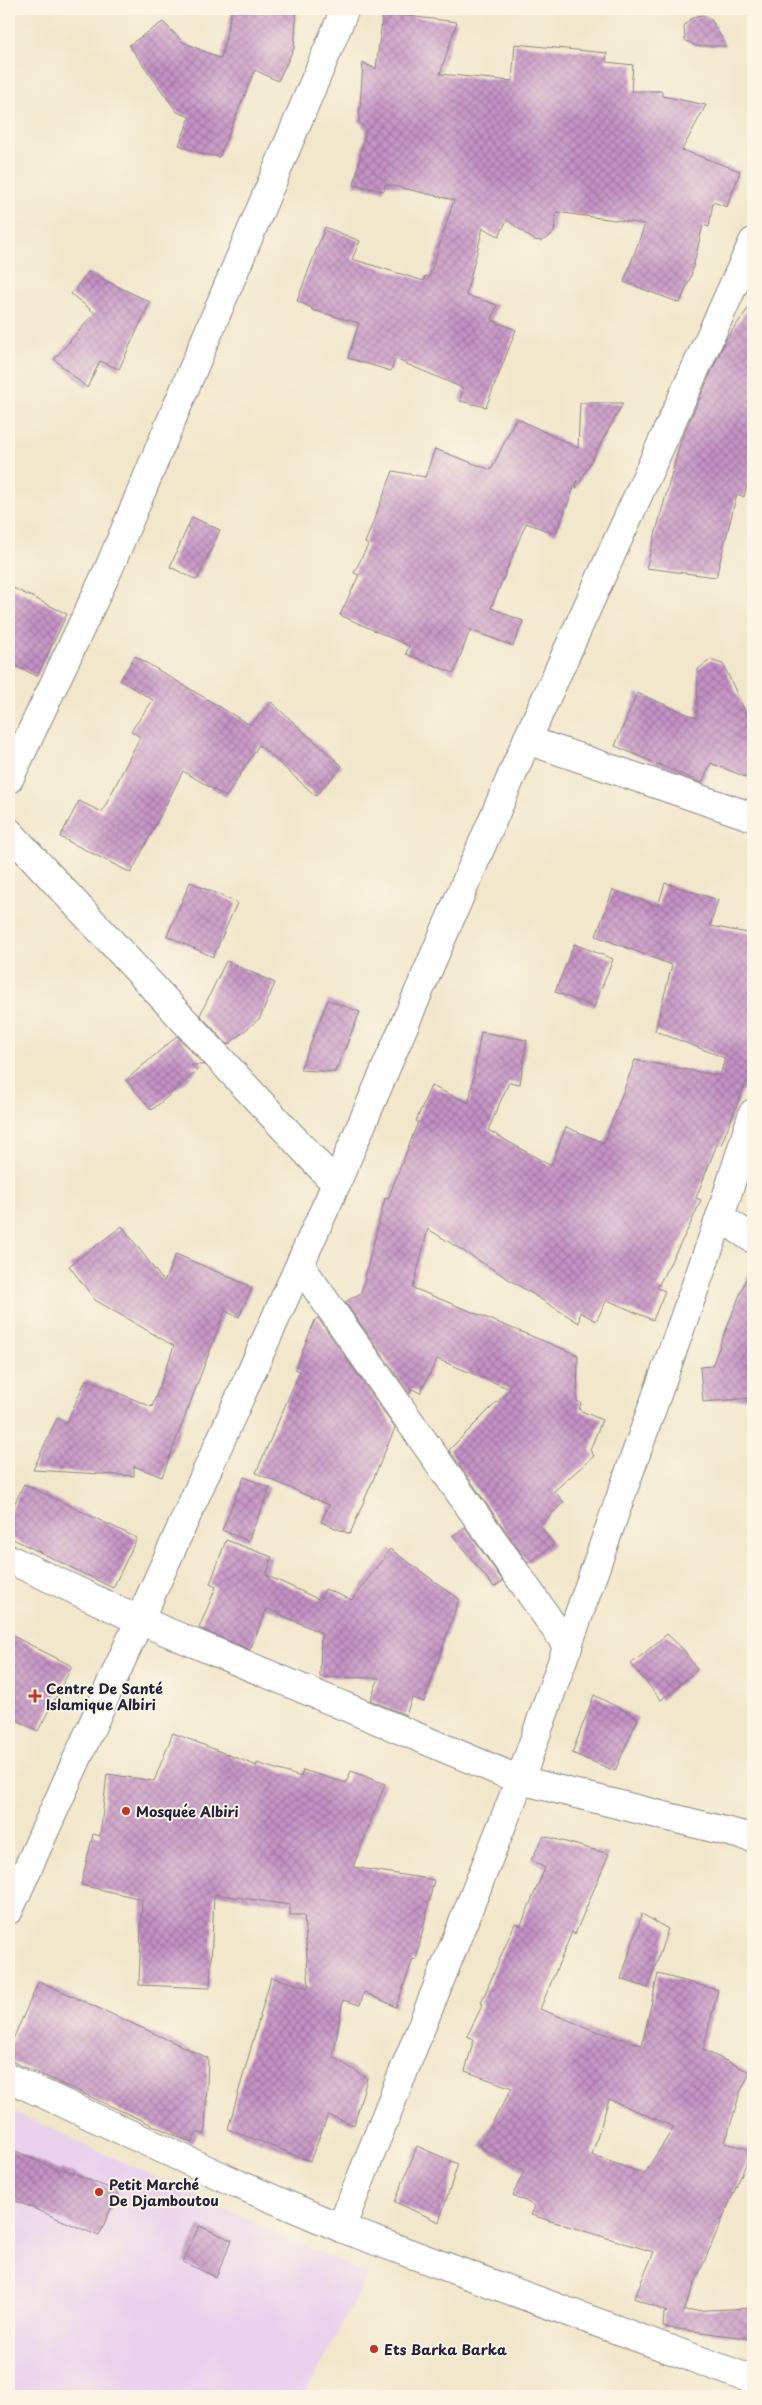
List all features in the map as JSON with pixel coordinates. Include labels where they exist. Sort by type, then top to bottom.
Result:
[{"type":"street","points":[[9,779],[109,568],[345,9]]},
{"type":"street","points":[[9,1910],[336,1184],[527,740],[753,242]]},
{"type":"street","points":[[527,740],[753,817]]},
{"type":"street","points":[[9,832],[336,1184]]},
{"type":"street","points":[[341,2228],[520,1780],[720,1218],[753,1113]]},
{"type":"street","points":[[720,1218],[753,1239]]},
{"type":"street","points":[[300,1265],[568,1646]]},
{"type":"street","points":[[9,1559],[139,1620],[520,1780],[753,1838]]},
{"type":"street","points":[[9,2078],[238,2184],[341,2228],[753,2380]]},
{"type":"shaded area","name":"Petit Marché De Djamboutou","points":[[9,2110],[368,2275],[304,2396],[9,2396]]},
{"type":"building","points":[[232,9],[297,9],[294,48],[278,81],[255,70],[219,157],[202,154],[179,145],[190,117],[177,112],[129,45],[163,22],[183,42],[221,59]]},
{"type":"building","points":[[383,13],[457,22],[440,74],[512,81],[515,44],[607,53],[606,62],[633,65],[631,91],[662,91],[662,96],[706,105],[682,150],[740,171],[727,207],[713,202],[709,227],[703,225],[691,276],[680,303],[624,282],[645,224],[556,212],[554,232],[548,238],[541,241],[534,240],[507,220],[499,236],[483,228],[466,295],[497,305],[492,320],[516,330],[486,407],[460,401],[463,388],[395,359],[391,371],[348,358],[359,323],[312,310],[312,308],[297,301],[325,227],[360,241],[352,259],[424,281],[425,276],[429,277],[454,200],[385,184],[384,191],[354,185],[366,130],[359,121],[363,63],[376,69]]},
{"type":"building","points":[[703,15],[711,19],[726,46],[696,46],[685,40],[684,26],[689,20]]},
{"type":"building","points":[[88,272],[150,302],[119,369],[100,361],[87,388],[54,359],[95,313],[71,294]]},
{"type":"building","points":[[753,302],[753,461],[744,497],[737,494],[716,577],[646,568],[681,440],[726,339]]},
{"type":"building","points":[[580,403],[623,403],[576,489],[577,480],[556,534],[526,523],[491,608],[523,621],[513,646],[470,630],[454,673],[406,654],[409,646],[340,615],[359,575],[354,573],[368,545],[365,543],[393,471],[425,477],[435,449],[491,470],[516,418],[578,448]]},
{"type":"building","points":[[192,517],[220,530],[197,580],[170,567]]},
{"type":"building","points":[[9,586],[67,614],[37,676],[9,663]]},
{"type":"building","points":[[135,656],[250,725],[271,702],[342,766],[316,796],[259,745],[226,797],[183,771],[131,873],[60,837],[79,801],[102,812],[140,737],[131,731],[153,700],[120,680]]},
{"type":"building","points":[[710,660],[723,664],[753,728],[753,780],[711,763],[702,783],[615,746],[637,693],[697,718],[698,669]]},
{"type":"building","points":[[190,882],[237,903],[213,957],[167,936]]},
{"type":"building","points":[[665,883],[718,900],[710,926],[753,934],[753,1085],[746,1082],[721,1145],[717,1144],[696,1198],[701,1200],[657,1288],[665,1291],[653,1320],[607,1300],[596,1321],[580,1312],[579,1323],[428,1229],[413,1288],[578,1355],[577,1401],[581,1403],[579,1410],[602,1420],[590,1450],[594,1456],[554,1491],[564,1502],[540,1525],[554,1545],[528,1563],[449,1450],[510,1389],[437,1359],[420,1393],[412,1389],[410,1394],[345,1302],[361,1293],[385,1198],[388,1199],[418,1122],[416,1121],[431,1086],[469,1103],[481,1032],[527,1040],[520,1084],[509,1082],[488,1130],[551,1166],[566,1127],[604,1143],[635,1060],[720,1076],[725,1058],[655,1031],[672,965],[596,936],[613,890],[658,906]]},
{"type":"building","points":[[574,944],[613,959],[594,1007],[555,992]]},
{"type":"building","points":[[226,961],[275,983],[260,1018],[228,1045],[200,1015]]},
{"type":"building","points":[[328,1000],[360,1012],[335,1072],[300,1070]]},
{"type":"building","points":[[177,1036],[204,1065],[191,1065],[197,1071],[152,1110],[126,1080]]},
{"type":"building","points":[[122,1226],[164,1282],[176,1254],[252,1287],[239,1317],[225,1311],[162,1477],[134,1466],[134,1476],[33,1470],[57,1418],[67,1422],[86,1379],[152,1407],[174,1346],[95,1300],[69,1266]]},
{"type":"building","points":[[751,1266],[753,1266],[753,1398],[703,1402],[700,1367],[712,1366]]},
{"type":"building","points":[[318,1318],[395,1428],[350,1534],[321,1522],[329,1505],[256,1473],[300,1371],[295,1369],[315,1320]]},
{"type":"building","points":[[244,1477],[270,1488],[248,1541],[222,1530]]},
{"type":"building","points":[[24,1484],[137,1538],[113,1588],[9,1537],[9,1515]]},
{"type":"building","points":[[465,1527],[503,1581],[494,1587],[453,1536]]},
{"type":"building","points":[[226,1540],[272,1557],[266,1575],[320,1600],[325,1589],[352,1600],[390,1549],[459,1599],[424,1702],[412,1698],[406,1715],[370,1700],[379,1678],[320,1677],[321,1633],[267,1608],[250,1650],[199,1628],[216,1587],[210,1584]]},
{"type":"building","points":[[9,1634],[72,1666],[38,1731],[9,1716]]},
{"type":"building","points":[[667,1634],[684,1650],[697,1670],[661,1700],[631,1664]]},
{"type":"building","points":[[594,1695],[638,1718],[615,1771],[572,1753]]},
{"type":"building","points":[[173,1733],[257,1766],[257,1763],[301,1777],[303,1770],[346,1783],[351,1771],[385,1784],[353,1867],[434,1880],[416,1960],[413,1959],[396,2007],[364,1992],[360,2005],[343,2000],[333,2057],[367,2078],[354,2125],[328,2115],[310,2161],[228,2129],[271,1977],[309,1988],[304,1915],[290,1915],[290,1905],[214,1894],[210,1988],[139,1985],[142,1899],[81,1885],[93,1834],[100,1836],[107,1774],[154,1781]]},
{"type":"building","points":[[544,1836],[609,1854],[575,1934],[572,1932],[540,2009],[596,2031],[642,2045],[658,1974],[718,1990],[703,2050],[750,2072],[740,2093],[725,2143],[752,2150],[683,2311],[753,2308],[753,2339],[663,2327],[664,2313],[667,2312],[634,2298],[654,2252],[531,2215],[535,2206],[513,2195],[524,2171],[479,2146],[512,2088],[465,2071],[474,2039],[467,2036],[483,2004],[481,2003],[515,1923],[521,1925],[545,1868],[531,1860]],"holes":[[[609,2099],[674,2127],[644,2174],[592,2155]]]},
{"type":"building","points":[[642,1914],[668,1929],[648,1988],[621,1979]]},
{"type":"building","points":[[39,1981],[208,2058],[205,2135],[197,2132],[192,2143],[9,2060],[9,2048]]},
{"type":"building","points":[[417,2146],[458,2164],[439,2222],[395,2202]]},
{"type":"building","points":[[9,2148],[60,2171],[61,2168],[118,2192],[99,2236],[9,2198]]},
{"type":"building","points":[[199,2226],[232,2240],[216,2277],[183,2262]]},
{"type":"place","name":"Centre De Santé Islamique Albiri","points":[[35,1696]]},
{"type":"place","name":"Mosquée Albiri","points":[[126,1811]]},
{"type":"place","name":"Petit Marché De Djamboutou","points":[[99,2192]]},
{"type":"place","name":"Ets Barka Barka","points":[[374,2349]]}]
